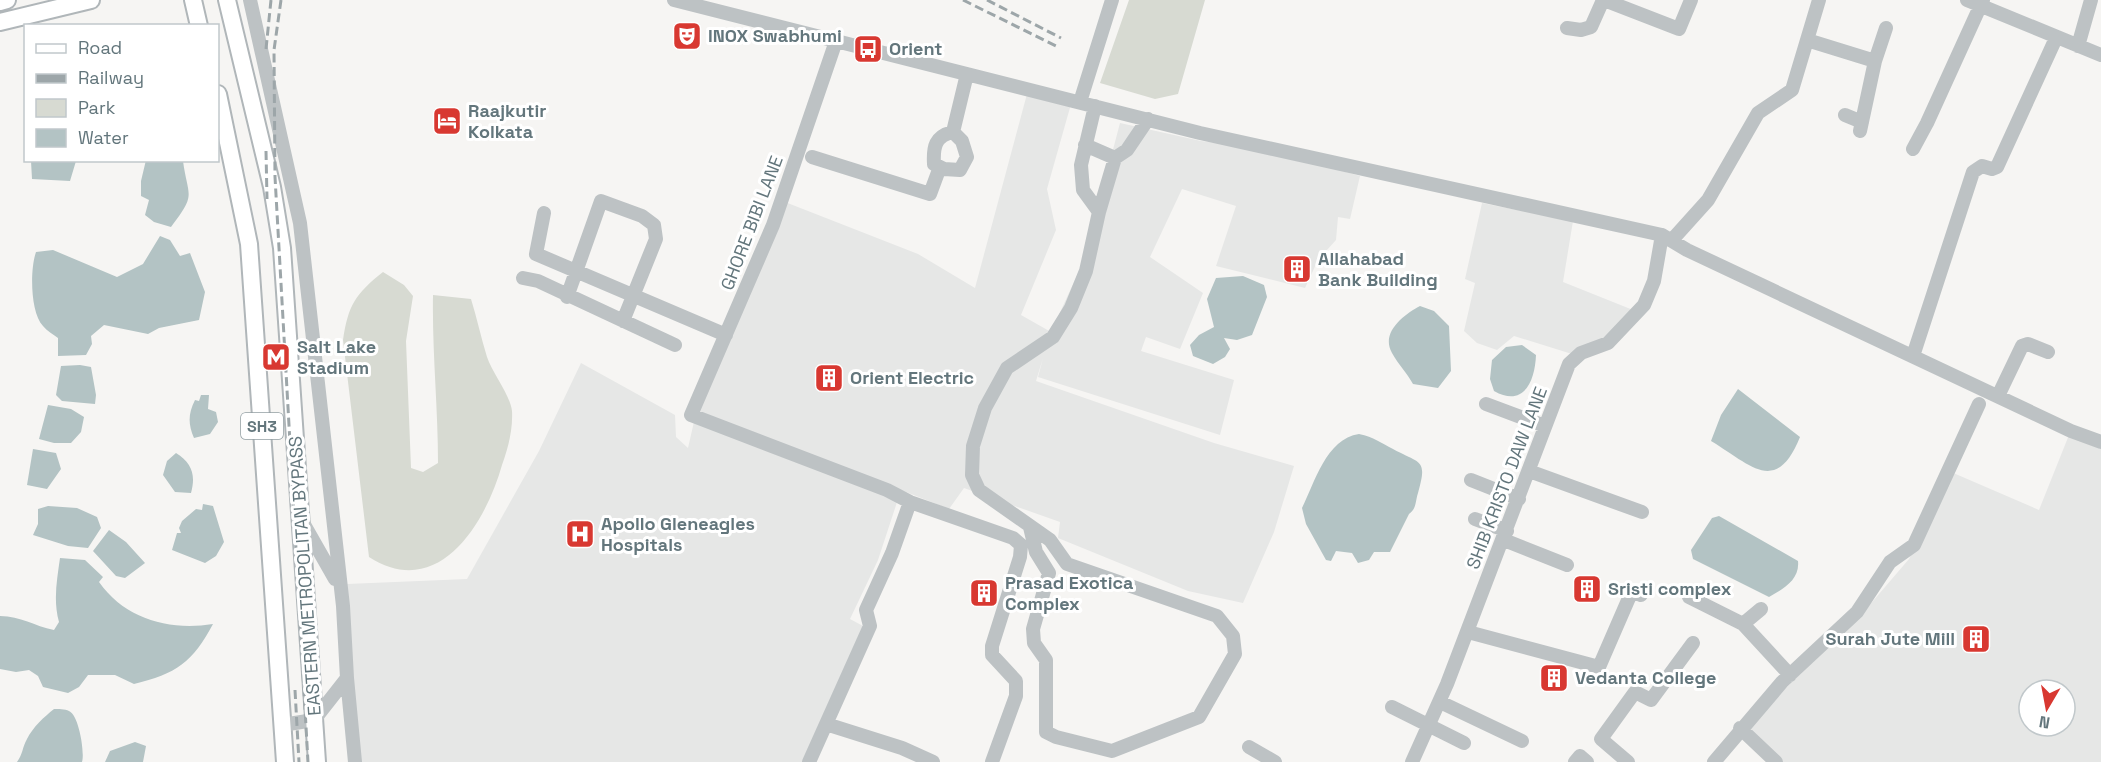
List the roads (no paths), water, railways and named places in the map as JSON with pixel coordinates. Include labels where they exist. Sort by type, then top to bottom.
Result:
[{"type":"main road","points":[[0,2],[7,0]]},
{"type":"main road","points":[[0,22],[91,0]]},
{"type":"main road","points":[[193,0],[199,24]]},
{"type":"main road","name":"EASTERN METROPOLITAN BYPASS","points":[[227,0],[272,187],[282,248],[317,762]]},
{"type":"main road","name":"EASTERN METROPOLITAN BYPASS","points":[[219,98],[249,244],[285,762]]},
{"type":"street","points":[[250,0],[300,223],[343,606],[355,762]]},
{"type":"street","points":[[674,0],[1209,135],[1667,238],[1998,396],[2101,442]]},
{"type":"street","points":[[1080,102],[1112,0]]},
{"type":"street","points":[[1567,28],[1581,30],[1591,27],[1603,0],[1679,29],[1691,0]]},
{"type":"street","points":[[1667,238],[1708,200],[1758,113],[1792,90],[1819,0]]},
{"type":"street","points":[[1967,0],[1982,4],[2056,38],[2101,55]]},
{"type":"street","points":[[2079,46],[2091,0]]},
{"type":"street","points":[[1912,149],[1982,4]]},
{"type":"street","points":[[1845,115],[1861,127],[1875,61],[1887,28]]},
{"type":"street","points":[[1913,356],[1973,172],[1982,166],[1992,169],[1997,167],[2056,38]]},
{"type":"street","points":[[1807,40],[1875,61]]},
{"type":"street","name":"GHORE BIBI LANE","points":[[836,41],[773,225],[691,415],[887,490],[910,502]]},
{"type":"street","points":[[953,132],[967,74]]},
{"type":"street","points":[[1095,106],[1081,165],[1083,190],[1099,212]]},
{"type":"street","points":[[1067,564],[1049,573],[1033,629],[1034,643],[1046,660],[1046,732],[1056,737],[1112,751],[1199,717],[1235,654],[1233,636],[1217,616],[1067,564],[1050,540],[979,490],[972,475],[973,446],[985,408],[1007,368],[1053,337],[1071,308],[1086,271],[1099,212],[1115,158],[1127,150],[1149,119]]},
{"type":"street","points":[[953,132],[962,141],[967,157],[960,170],[934,164],[936,141],[942,135],[953,132]]},
{"type":"street","points":[[1085,145],[1115,158]]},
{"type":"street","points":[[812,157],[930,194],[940,167]]},
{"type":"street","points":[[567,297],[601,201],[642,216],[654,225],[656,239],[623,321]]},
{"type":"street","points":[[544,213],[536,254],[726,335]]},
{"type":"street","name":"SHIB KRISTO DAW LANE","points":[[1412,762],[1430,726],[1468,632],[1520,500],[1569,364],[1581,353],[1608,344],[1644,305],[1667,238]]},
{"type":"street","points":[[524,278],[538,281],[567,297],[675,345]]},
{"type":"street","points":[[1998,396],[2022,346],[2028,344],[2048,352]]},
{"type":"street","points":[[1486,404],[1545,426]]},
{"type":"street","points":[[1714,762],[1740,728],[1790,675],[1857,612],[1890,562],[1914,544],[1979,404]]},
{"type":"street","points":[[1529,471],[1642,512]]},
{"type":"street","points":[[1471,480],[1520,500]]},
{"type":"street","points":[[809,762],[870,626],[866,610],[892,553],[910,502],[1013,538],[1021,545],[1020,557],[992,646],[992,655],[1016,681],[1017,696],[992,762]]},
{"type":"street","points":[[1475,519],[1567,565]]},
{"type":"street","points":[[302,521],[339,586]]},
{"type":"street","points":[[1030,527],[1036,552],[1049,573]]},
{"type":"street","points":[[1468,632],[1599,667],[1632,591],[1641,595]]},
{"type":"street","points":[[1689,597],[1743,624],[1790,675]]},
{"type":"street","points":[[1743,624],[1761,609]]},
{"type":"street","points":[[1628,762],[1601,739],[1635,692],[1651,700],[1664,686],[1693,643]]},
{"type":"street","points":[[282,725],[314,720],[347,678]]},
{"type":"street","points":[[1440,702],[1522,741]]},
{"type":"street","points":[[1392,707],[1464,743]]},
{"type":"street","points":[[826,724],[902,748],[933,762]]},
{"type":"street","points":[[1740,728],[1776,762]]},
{"type":"street","points":[[1249,747],[1260,758],[1275,762]]},
{"type":"street","points":[[1575,762],[1580,756],[1587,762]]},
{"type":"water","points":[[31,162],[75,162],[70,181],[32,179]]},
{"type":"water","points":[[146,162],[183,162],[188,201],[171,227],[154,222],[145,215],[149,200],[141,196],[141,181]]},
{"type":"water","points":[[160,236],[170,240],[180,256],[190,253],[205,292],[199,320],[159,328],[148,334],[104,325],[91,336],[92,344],[86,355],[58,356],[58,338],[43,326],[33,301],[32,279],[36,252],[53,250],[117,277],[143,264]]},
{"type":"water","points":[[1243,276],[1264,285],[1267,297],[1252,335],[1237,340],[1224,338],[1230,349],[1225,357],[1213,364],[1193,356],[1190,345],[1199,335],[1214,327],[1207,299],[1216,278]]},
{"type":"water","points":[[1420,306],[1434,311],[1449,326],[1451,371],[1438,388],[1413,384],[1394,357],[1389,345],[1389,338],[1396,325]]},
{"type":"water","points":[[1522,345],[1536,355],[1533,374],[1526,389],[1513,396],[1494,391],[1490,379],[1492,360],[1506,347]]},
{"type":"water","points":[[61,366],[91,367],[96,395],[95,404],[62,401],[56,395]]},
{"type":"water","points":[[1738,389],[1800,437],[1791,455],[1782,466],[1772,471],[1750,466],[1711,441],[1721,415]]},
{"type":"water","points":[[201,395],[209,395],[208,409],[216,412],[218,422],[210,434],[194,438],[190,414],[195,400],[199,401]]},
{"type":"water","points":[[48,405],[71,409],[84,417],[81,432],[71,443],[54,443],[39,439]]},
{"type":"water","points":[[1359,434],[1377,440],[1419,463],[1422,473],[1415,505],[1390,552],[1374,552],[1369,560],[1358,563],[1352,553],[1336,551],[1331,561],[1326,560],[1306,524],[1302,508],[1317,474],[1330,453],[1338,444]]},
{"type":"water","points":[[33,449],[56,453],[61,469],[47,489],[27,485]]},
{"type":"water","points":[[176,453],[186,461],[193,475],[191,493],[175,492],[163,475],[167,461]]},
{"type":"water","points":[[203,504],[213,506],[224,542],[216,556],[205,563],[172,550],[177,533],[181,533],[179,528],[182,521],[196,509],[202,510]]},
{"type":"water","points":[[48,506],[77,508],[97,517],[101,528],[88,548],[68,546],[33,535],[38,524],[38,509]]},
{"type":"water","points":[[1719,516],[1798,561],[1796,574],[1790,583],[1769,597],[1693,559],[1691,550],[1712,518]]},
{"type":"water","points":[[109,530],[126,542],[145,563],[125,578],[116,576],[93,551]]},
{"type":"water","points":[[60,558],[85,560],[103,577],[99,582],[110,595],[122,605],[149,620],[180,626],[213,624],[198,648],[182,664],[161,676],[134,684],[115,675],[88,675],[79,687],[68,693],[43,687],[38,676],[29,670],[16,672],[0,669],[0,616],[54,630],[59,622],[56,598]]},
{"type":"water","points":[[54,709],[69,711],[76,719],[82,743],[82,762],[17,762],[32,730]]},
{"type":"water","points":[[135,742],[146,746],[143,762],[105,762],[110,751]]},
{"type":"railway","points":[[266,49],[271,0]]},
{"type":"railway","points":[[281,0],[274,50],[275,177],[308,762]]},
{"type":"railway","points":[[963,0],[1056,46]]},
{"type":"railway","points":[[987,0],[1061,38]]},
{"type":"railway","points":[[266,151],[267,199]]},
{"type":"railway","points":[[295,690],[299,762]]},
{"type":"place","name":"INOX Swabhumi","points":[[687,36]]},
{"type":"place","name":"Orient","points":[[868,49]]},
{"type":"place","name":"Raajkutir Kolkata","points":[[447,121]]},
{"type":"place","name":"Allahabad Bank Building","points":[[1297,269]]},
{"type":"place","name":"Salt Lake Stadium","points":[[276,357]]},
{"type":"place","name":"Orient Electric","points":[[829,378]]},
{"type":"place","name":"Apollo Gleneagles Hospitals","points":[[580,534]]},
{"type":"place","name":"Sristi complex","points":[[1587,589]]},
{"type":"place","name":"Prasad Exotica Complex","points":[[984,593]]},
{"type":"place","name":"Surah Jute Mill","points":[[1976,639]]},
{"type":"place","name":"Vedanta College","points":[[1554,678]]}]
